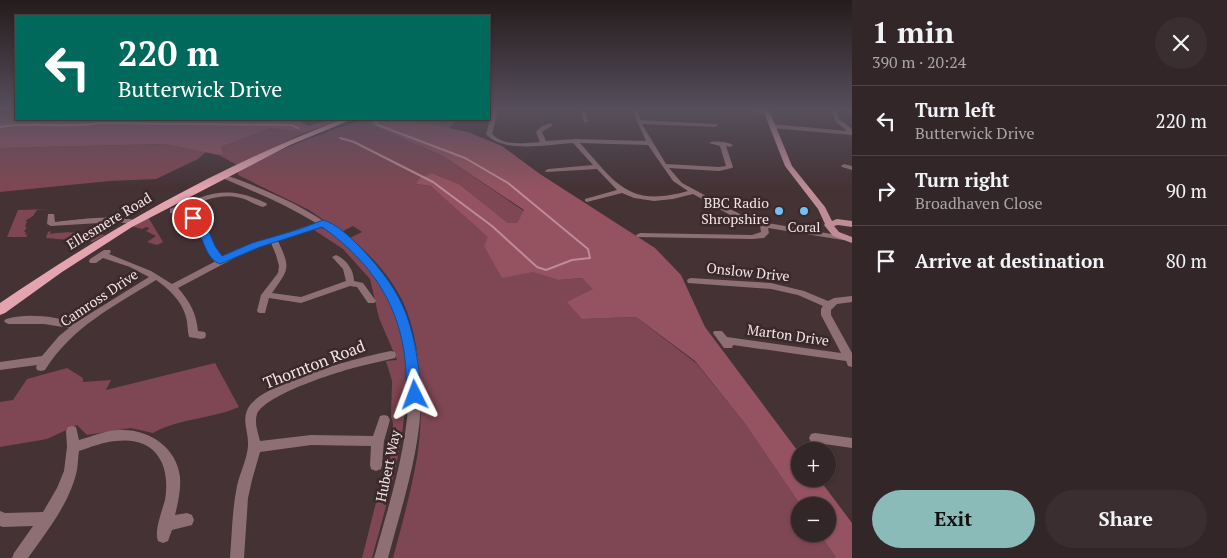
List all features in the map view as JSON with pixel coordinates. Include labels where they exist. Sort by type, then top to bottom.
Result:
[{"type":"main road","name":"Ellesmere Road","points":[[0,310],[58,269],[133,222],[287,143],[305,136]]},
{"type":"street","points":[[491,136],[505,144],[515,145],[575,141],[651,143]]},
{"type":"street","points":[[541,136],[544,143]]},
{"type":"street","points":[[647,136],[675,181],[740,218],[764,226],[805,230],[851,240]]},
{"type":"street","points":[[776,136],[789,166],[822,209],[831,231],[851,240]]},
{"type":"street","points":[[575,141],[623,192]]},
{"type":"street","points":[[712,143],[730,145]]},
{"type":"street","points":[[665,166],[730,167],[722,144]]},
{"type":"street","points":[[844,166],[852,170]]},
{"type":"street","points":[[548,171],[598,167]]},
{"type":"street","name":"Hubert Way","points":[[222,176],[277,197],[323,223],[356,248],[382,279],[399,309],[409,342],[415,395],[404,468],[381,558]]},
{"type":"street","points":[[594,200],[623,192],[656,200],[693,192]]},
{"type":"street","points":[[173,211],[205,197],[226,193],[242,195],[263,205]]},
{"type":"street","points":[[183,207],[204,232],[210,247],[220,261]]},
{"type":"street","points":[[822,209],[851,224]]},
{"type":"street","points":[[45,230],[51,220],[116,220],[133,222]]},
{"type":"street","points":[[805,230],[838,222],[851,224]]},
{"type":"street","points":[[171,288],[220,261],[256,245],[323,223]]},
{"type":"street","points":[[640,235],[651,237],[752,237],[761,236],[765,233],[764,226]]},
{"type":"street","points":[[262,311],[266,295],[282,274],[284,268],[283,259],[273,240]]},
{"type":"street","points":[[93,261],[106,253],[155,277],[184,300],[190,310],[194,324],[193,334],[201,335]]},
{"type":"street","points":[[336,257],[349,271],[351,276],[350,284]]},
{"type":"street","name":"Camross Drive","points":[[43,364],[63,338],[155,277]]},
{"type":"street","name":"Onslow Drive","points":[[690,280],[771,286],[802,293],[829,305]]},
{"type":"street","points":[[266,295],[301,300],[350,284],[360,285],[371,301]]},
{"type":"street","points":[[850,360],[826,315],[826,309],[834,301],[852,299]]},
{"type":"street","points":[[14,318],[68,323],[78,327]]},
{"type":"street","name":"Marton Drive","points":[[724,340],[850,360]]},
{"type":"street","name":"Thornton Road","points":[[237,558],[242,492],[254,447],[250,420],[255,408],[264,399],[279,392],[346,366],[391,355]]},
{"type":"street","points":[[0,366],[43,364]]},
{"type":"street","points":[[376,465],[378,441],[384,420]]},
{"type":"street","points":[[19,558],[47,519],[63,491],[70,471],[73,447],[72,431]]},
{"type":"street","points":[[73,447],[122,435],[138,437],[152,442],[169,463],[173,476],[165,530],[187,520]]},
{"type":"street","points":[[814,437],[852,443]]},
{"type":"street","points":[[254,447],[311,440],[378,441]]},
{"type":"street","points":[[1,520],[47,519]]},
{"type":"shaded area","points":[[0,136],[249,136],[221,147],[224,154],[219,155],[165,144],[0,148]]},
{"type":"shaded area","points":[[249,136],[298,136],[237,165],[219,155],[224,153],[221,147]]},
{"type":"shaded area","points":[[316,136],[397,136],[443,156],[524,211],[517,223],[508,223],[459,184],[432,173],[416,184],[431,186],[534,272],[558,280],[582,278],[594,289],[582,319],[636,317],[696,363],[746,425],[795,497],[791,497],[791,542],[825,542],[836,558],[393,558],[413,477],[420,433],[420,373],[408,314],[396,289],[385,273],[350,238],[362,232],[353,226],[341,232],[309,210],[238,175],[238,172]]},
{"type":"shaded area","points":[[397,136],[478,136],[502,146],[540,174],[655,248],[681,275],[705,327],[791,442],[791,487],[825,487],[832,497],[795,497],[746,425],[695,361],[636,317],[582,319],[567,302],[593,289],[582,278],[558,280],[533,272],[502,278],[484,246],[488,237],[431,186],[416,184],[420,178],[432,173],[459,184],[508,223],[517,223],[524,210],[443,156]]},
{"type":"shaded area","points":[[165,144],[206,152],[198,159],[156,179],[109,181],[0,192],[0,148]]},
{"type":"shaded area","points":[[49,209],[37,210],[33,216],[25,221],[27,221],[25,227],[27,227],[24,232],[26,232],[25,235],[28,234],[26,237],[7,237],[18,210]]},
{"type":"shaded area","points":[[148,217],[163,242],[157,245],[147,242],[156,236],[146,231],[150,228],[142,229],[131,226]]},
{"type":"shaded area","points":[[325,229],[363,260],[386,293],[400,328],[406,366],[405,405],[400,444],[392,483],[372,558],[362,558],[384,471],[391,455],[393,423],[391,417],[392,381],[386,361],[397,360],[379,318],[370,279],[343,249],[314,230]]},
{"type":"shaded area","points":[[97,230],[95,233],[105,235],[93,242],[46,238],[48,232],[51,231],[50,234],[68,232],[87,235]]},
{"type":"shaded area","points":[[215,363],[239,407],[174,424],[153,433],[131,428],[87,435],[77,425],[47,439],[0,447],[0,402],[13,400],[27,379],[67,368],[83,378],[83,382],[111,380],[106,390]]},
{"type":"shaded area","points":[[836,502],[852,523],[852,558],[836,558],[825,542],[836,542]]},
{"type":"waterway","points":[[340,138],[354,142],[433,182],[492,226],[537,267],[546,270],[572,260],[590,258],[588,249],[508,183],[465,158],[407,136]]},
{"type":"place","name":"BBC Radio Shropshire","points":[[779,211]]},
{"type":"place","name":"Coral","points":[[804,211]]},
{"type":"route","points":[[193,218],[204,232],[210,247],[220,261],[256,245],[304,231],[323,223],[345,238],[376,270],[392,293],[409,342],[415,395]]}]
